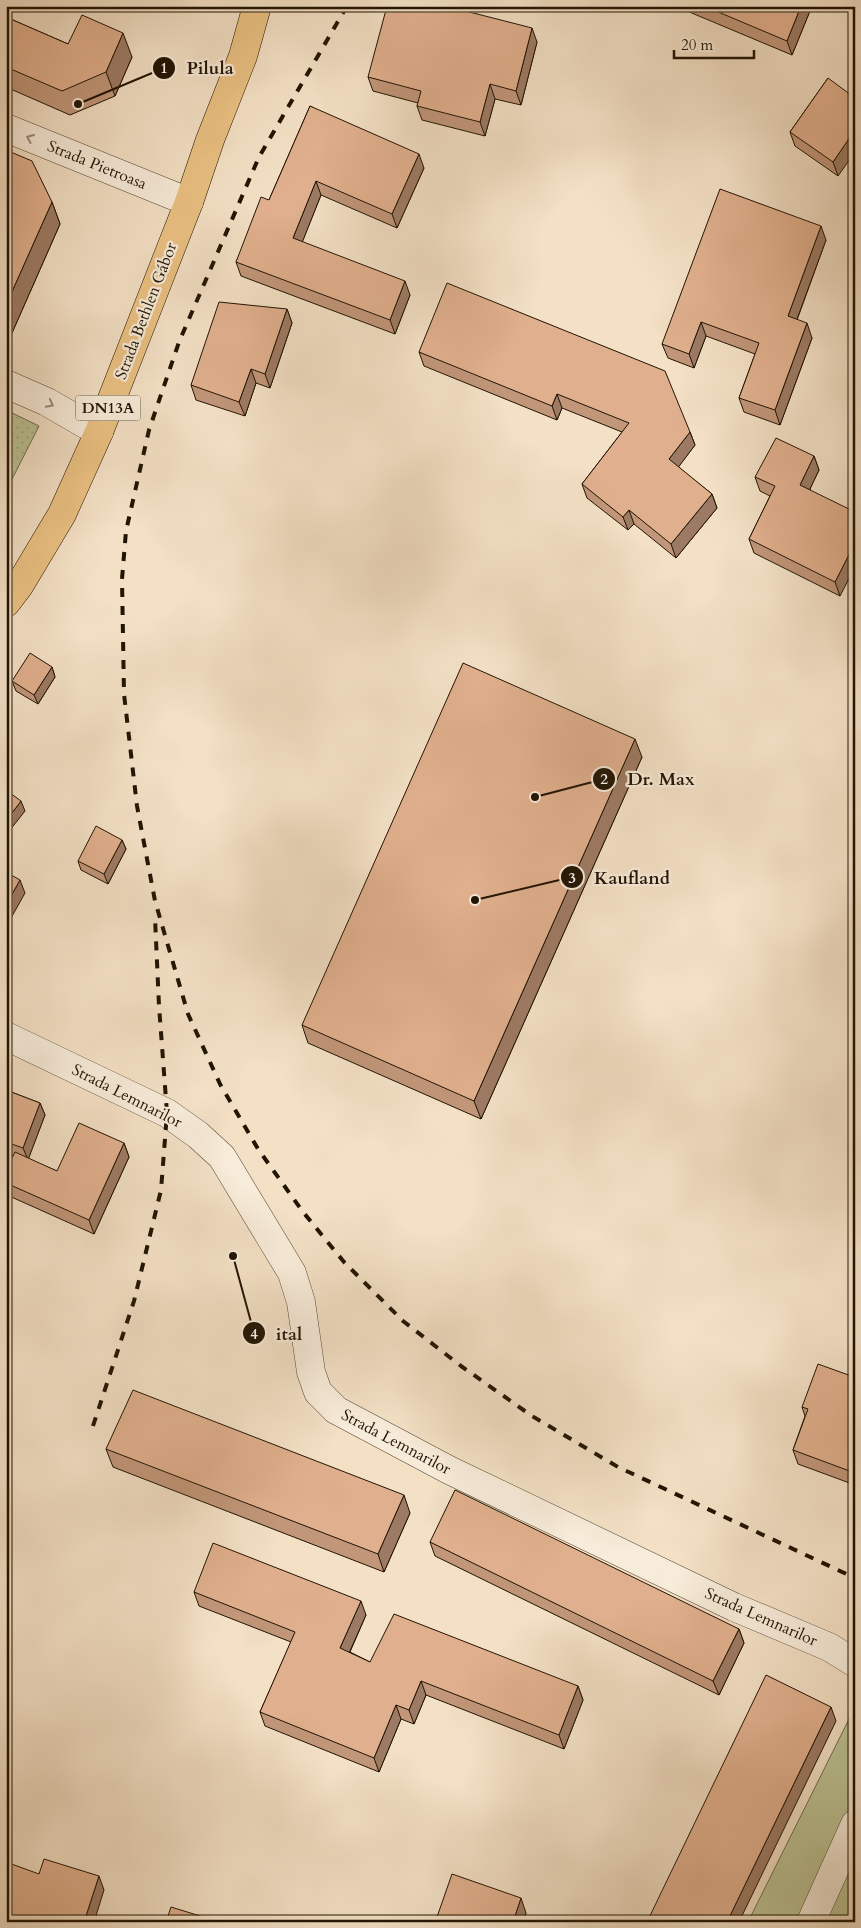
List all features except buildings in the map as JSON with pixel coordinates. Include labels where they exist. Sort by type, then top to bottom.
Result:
[{"type":"main road","name":"Strada Bethlen Gábor","points":[[6,603],[19,586],[62,514],[99,432],[189,202],[210,140],[243,56],[257,6]]},
{"type":"street","name":"Strada Pietroasa","points":[[6,128],[189,202]]},
{"type":"street","points":[[6,384],[48,402],[99,432]]},
{"type":"street","name":"Strada Lemnarilor","points":[[6,1036],[166,1113],[198,1135],[222,1157],[292,1273],[301,1302],[311,1372],[318,1392],[336,1410],[449,1470],[734,1607],[829,1647],[855,1663]]},
{"type":"street","points":[[811,1922],[855,1824]]},
{"type":"green space","points":[[6,410],[39,426],[6,491]]},
{"type":"green space","points":[[855,1707],[855,1922],[748,1922]]},
{"type":"railway","points":[[347,6],[259,157],[179,342],[149,430],[126,531],[122,579],[124,694],[137,806],[155,901],[188,1014],[220,1084],[258,1149],[303,1212],[344,1262],[403,1321],[461,1366],[532,1416],[618,1467],[855,1578]]},
{"type":"railway","points":[[93,1426],[134,1301],[161,1190],[167,1113],[155,918]]},
{"type":"place","name":"Pilula","points":[[78,104]]},
{"type":"place","name":"Dr. Max","points":[[535,797]]},
{"type":"place","name":"Kaufland","points":[[475,900]]},
{"type":"place","name":"ital","points":[[233,1256]]}]
